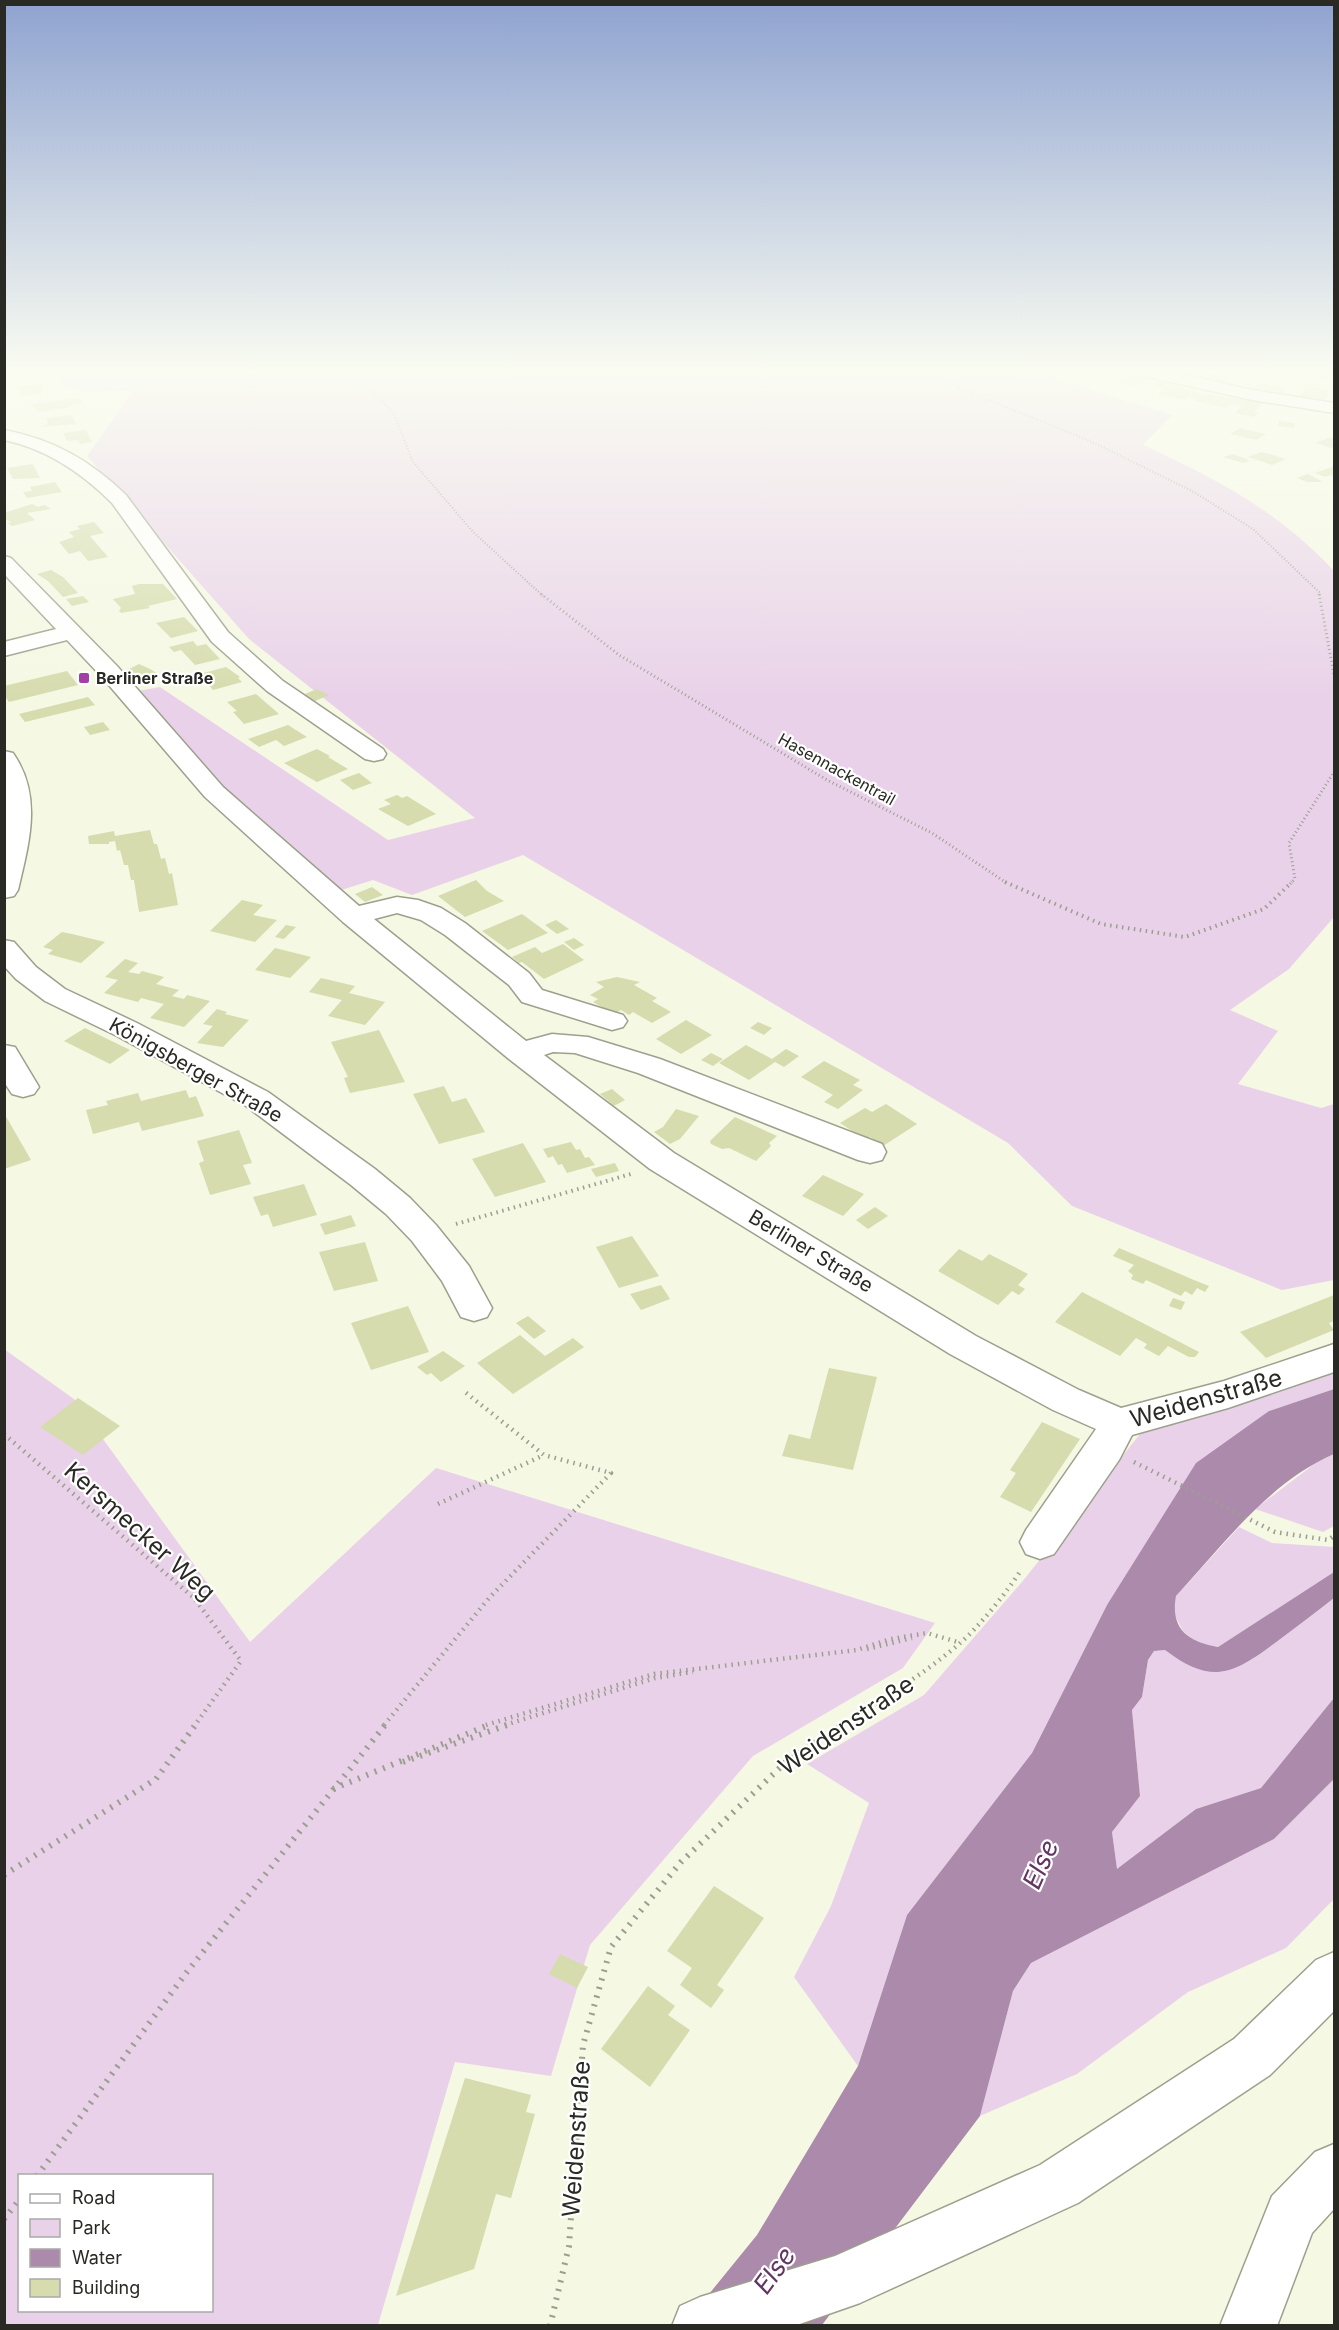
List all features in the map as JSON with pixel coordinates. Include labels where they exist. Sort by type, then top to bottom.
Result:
[{"type":"street","points":[[98,479],[119,500],[220,637],[275,686],[374,754]]},
{"type":"street","name":"Berliner Straße","points":[[4,562],[109,671],[214,792],[352,916],[520,1052],[662,1161],[963,1345],[1066,1400],[1119,1423]]},
{"type":"street","points":[[4,649],[70,632]]},
{"type":"street","points":[[4,758],[16,780],[20,818],[20,829],[4,890]]},
{"type":"street","points":[[352,916],[397,904],[431,914],[455,929],[519,979],[532,996],[612,1021]]},
{"type":"street","name":"Königsberger Straße","points":[[4,948],[26,973],[55,995],[209,1072],[283,1118],[363,1177],[398,1206],[424,1233],[457,1275],[474,1308]]},
{"type":"street","points":[[520,1052],[552,1043],[577,1044],[649,1066],[870,1152]]},
{"type":"street","points":[[4,1054],[24,1087]]},
{"type":"street","name":"Weidenstraße","points":[[1040,1542],[1106,1449],[1119,1423],[1179,1409],[1335,1358]]},
{"type":"street","points":[[700,2325],[840,2283],[1059,2184],[1251,2057],[1335,1977]]},
{"type":"street","points":[[1248,2325],[1291,2216],[1335,2171]]},
{"type":"path","name":"Hasennackentrail","points":[[427,479],[473,532],[528,584],[619,655],[826,780],[932,833],[1004,882],[1101,924],[1185,937],[1264,909],[1295,879],[1289,843],[1335,772]]},
{"type":"path","points":[[1167,479],[1253,530],[1319,592],[1335,675]]},
{"type":"path","points":[[424,1233],[616,1179]]},
{"type":"path","points":[[38,2174],[186,1973],[332,1789],[490,1597],[611,1473],[544,1455],[465,1392]]},
{"type":"path","name":"Kersmecker Weg","points":[[4,1434],[194,1598],[242,1661],[156,1779],[4,1875]]},
{"type":"path","points":[[438,1504],[544,1455]]},
{"type":"path","points":[[1148,1471],[1275,1532],[1328,1540],[1335,1536]]},
{"type":"path","name":"Weidenstraße","points":[[550,2325],[569,2246],[583,2044],[610,1947],[681,1862],[786,1762],[916,1677],[961,1643],[1012,1584],[1040,1542]]},
{"type":"path","points":[[332,1789],[490,1730],[655,1678],[764,1662],[857,1652],[926,1635],[961,1643]]},
{"type":"path","points":[[4,2219],[18,2202]]},
{"type":"green space","points":[[107,479],[1211,479],[1245,498],[1291,531],[1334,571],[1334,917],[1289,969],[1230,1010],[1278,1031],[1238,1084],[1321,1108],[1334,1104],[1334,1280],[1282,1290],[1072,1206],[1008,1143],[523,855],[412,895],[373,880],[335,892],[219,789],[138,691],[160,687],[388,840],[475,818],[249,639]]},
{"type":"green space","points":[[4,1349],[74,1399],[250,1642],[436,1468],[935,1623],[903,1668],[753,1756],[590,1945],[551,2076],[455,2062],[378,2325],[5,2325]]},
{"type":"green space","points":[[1334,1368],[1334,1389],[1269,1411],[1107,1605],[1032,1753],[907,1915],[858,2066],[794,1977],[831,1906],[869,1803],[807,1764],[924,1695],[1022,1582],[1140,1434]]},
{"type":"green space","points":[[1334,1454],[1334,1526],[1323,1532],[1255,1509],[1317,1462]]},
{"type":"green space","points":[[1239,1527],[1272,1543],[1334,1547],[1334,1572],[1218,1647],[1196,1643],[1183,1631],[1173,1612],[1176,1596]]},
{"type":"green space","points":[[1334,1598],[1334,1698],[1304,1737],[1261,1788],[1196,1809],[1117,1870],[1112,1832],[1140,1796],[1132,1710],[1142,1697],[1148,1660],[1154,1651],[1165,1650],[1181,1661],[1209,1672],[1233,1669],[1260,1654]]},
{"type":"green space","points":[[1334,1779],[1334,1899],[1286,1948],[1188,1992],[1077,2074],[980,2116],[1013,1991],[1031,1963],[1274,1839]]},
{"type":"water","name":"Else","points":[[1334,1389],[1334,1454],[1288,1481],[1248,1516],[1176,1596],[1175,1607],[1176,1617],[1184,1632],[1198,1642],[1218,1647],[1334,1572],[1334,1598],[1260,1654],[1233,1669],[1209,1672],[1181,1661],[1165,1650],[1154,1651],[1148,1660],[1142,1697],[1132,1710],[1140,1796],[1112,1832],[1117,1869],[1196,1809],[1261,1788],[1334,1698],[1334,1779],[1274,1839],[1031,1963],[1013,1991],[980,2116],[822,2325],[683,2326],[757,2235],[858,2066],[907,1915],[1032,1753],[1107,1605],[1196,1463],[1269,1411]]},
{"type":"building","points":[[1299,479],[1317,479],[1323,482],[1307,482]]},
{"type":"building","points":[[55,482],[62,492],[27,498],[23,492],[32,491],[30,487]]},
{"type":"building","points":[[32,504],[38,507],[45,505],[51,509],[27,513],[35,520],[12,526],[8,523],[12,522],[4,519],[4,513]]},
{"type":"building","points":[[94,522],[104,533],[90,536],[108,557],[88,561],[80,551],[69,554],[59,542],[74,537],[69,532],[80,529],[77,526]]},
{"type":"building","points":[[51,570],[63,577],[78,593],[63,597],[48,581],[37,574]]},
{"type":"building","points":[[163,584],[177,599],[148,606],[150,608],[121,613],[119,611],[121,608],[113,599],[135,594],[132,586]]},
{"type":"building","points":[[83,596],[89,602],[72,606],[66,599]]},
{"type":"building","points":[[184,617],[198,631],[171,638],[156,623]]},
{"type":"building","points":[[193,641],[197,646],[206,644],[220,659],[195,665],[181,650],[174,652],[169,647]]},
{"type":"building","points":[[139,664],[158,674],[146,678],[149,681],[141,684],[127,670]]},
{"type":"building","points":[[226,667],[240,677],[238,678],[242,682],[213,690],[200,674]]},
{"type":"building","points":[[67,671],[78,685],[9,702],[4,695],[4,686]]},
{"type":"building","points":[[317,689],[329,695],[313,702],[300,696]]},
{"type":"building","points":[[256,694],[279,714],[244,724],[233,712],[237,711],[227,702]]},
{"type":"building","points":[[88,697],[95,705],[25,722],[19,714]]},
{"type":"building","points":[[103,722],[110,730],[90,735],[84,727]]},
{"type":"building","points":[[288,725],[307,737],[284,746],[276,740],[259,747],[248,739]]},
{"type":"building","points":[[317,749],[348,769],[317,782],[284,763]]},
{"type":"building","points":[[359,773],[372,783],[353,790],[340,780]]},
{"type":"building","points":[[397,795],[402,798],[407,796],[436,814],[408,826],[378,809],[391,804],[384,800]]},
{"type":"building","points":[[150,830],[161,859],[165,858],[169,874],[172,873],[178,905],[139,912],[134,880],[131,880],[128,865],[124,865],[115,841],[109,844],[89,844],[88,836],[114,831],[115,836]]},
{"type":"building","points":[[476,880],[487,891],[504,901],[465,917],[438,896]]},
{"type":"building","points":[[372,887],[383,895],[365,902],[355,894]]},
{"type":"building","points":[[242,900],[263,905],[253,915],[277,920],[255,942],[210,931]]},
{"type":"building","points":[[522,914],[548,933],[508,950],[482,931]]},
{"type":"building","points":[[556,920],[569,929],[557,934],[545,925]]},
{"type":"building","points":[[286,925],[296,927],[284,939],[275,937]]},
{"type":"building","points":[[62,932],[105,942],[81,963],[48,954],[53,950],[43,947]]},
{"type":"building","points":[[574,938],[584,945],[574,950],[564,942]]},
{"type":"building","points":[[563,944],[584,960],[544,979],[512,957],[535,947],[542,953]]},
{"type":"building","points":[[275,948],[311,957],[290,978],[255,970]]},
{"type":"building","points":[[125,959],[138,963],[128,972],[139,974],[142,971],[164,977],[156,984],[179,990],[172,996],[184,999],[187,995],[210,1001],[184,1027],[150,1018],[164,1004],[141,998],[138,1002],[104,993],[118,980],[105,977]]},
{"type":"building","points":[[617,977],[640,982],[634,985],[657,998],[652,1001],[671,1012],[652,1023],[633,1012],[629,1015],[621,1010],[614,1014],[593,1002],[598,999],[590,995],[604,987],[596,982]]},
{"type":"building","points":[[321,978],[355,986],[349,993],[385,1002],[365,1025],[328,1016],[342,1000],[309,992]]},
{"type":"building","points":[[217,1009],[227,1012],[225,1014],[249,1020],[223,1047],[197,1043],[213,1026],[203,1024]]},
{"type":"building","points":[[686,1020],[712,1035],[681,1054],[656,1039]]},
{"type":"building","points":[[758,1022],[772,1028],[764,1035],[750,1028]]},
{"type":"building","points":[[85,1028],[130,1050],[110,1064],[64,1041]]},
{"type":"building","points":[[379,1030],[405,1082],[350,1093],[344,1078],[348,1077],[331,1042]]},
{"type":"building","points":[[746,1045],[772,1059],[786,1049],[799,1056],[784,1067],[775,1062],[749,1080],[719,1063]]},
{"type":"building","points":[[711,1053],[723,1059],[713,1066],[701,1060]]},
{"type":"building","points":[[824,1061],[860,1080],[853,1085],[863,1090],[838,1109],[824,1102],[833,1095],[801,1077]]},
{"type":"building","points":[[444,1086],[452,1102],[466,1098],[485,1132],[439,1144],[413,1094]]},
{"type":"building","points":[[612,1089],[625,1100],[614,1106],[600,1094]]},
{"type":"building","points":[[186,1090],[189,1098],[196,1096],[204,1116],[142,1131],[139,1122],[93,1134],[86,1110],[108,1105],[106,1101],[138,1093],[141,1101]]},
{"type":"building","points":[[886,1104],[917,1124],[883,1146],[870,1137],[866,1140],[840,1123],[865,1108],[872,1112]]},
{"type":"building","points":[[676,1109],[699,1116],[680,1139],[670,1144],[654,1132],[663,1127]]},
{"type":"building","points":[[4,1113],[31,1160],[4,1169]]},
{"type":"building","points":[[735,1117],[777,1136],[769,1143],[771,1146],[756,1161],[729,1148],[722,1149],[711,1144],[710,1141]]},
{"type":"building","points":[[239,1130],[252,1163],[243,1165],[251,1184],[210,1195],[199,1163],[204,1161],[197,1141]]},
{"type":"building","points":[[571,1142],[576,1150],[580,1149],[585,1158],[589,1157],[595,1165],[567,1173],[562,1164],[558,1165],[553,1156],[548,1158],[543,1149]]},
{"type":"building","points":[[523,1143],[546,1182],[495,1197],[472,1159]]},
{"type":"building","points":[[615,1163],[619,1171],[596,1177],[591,1169]]},
{"type":"building","points":[[823,1175],[864,1194],[843,1216],[802,1196]]},
{"type":"building","points":[[304,1184],[317,1215],[273,1227],[268,1214],[261,1216],[253,1197]]},
{"type":"building","points":[[875,1207],[888,1216],[868,1229],[856,1220]]},
{"type":"building","points":[[351,1215],[356,1226],[325,1235],[320,1224]]},
{"type":"building","points":[[632,1236],[659,1276],[619,1288],[596,1247]]},
{"type":"building","points":[[365,1242],[378,1281],[334,1291],[319,1252]]},
{"type":"building","points":[[1119,1248],[1209,1286],[1205,1292],[1197,1288],[1192,1295],[1185,1291],[1181,1296],[1146,1280],[1143,1284],[1131,1279],[1133,1275],[1128,1271],[1134,1265],[1113,1256]]},
{"type":"building","points":[[959,1249],[982,1261],[989,1254],[1028,1274],[1018,1285],[1025,1289],[1019,1295],[1012,1291],[998,1305],[938,1271]]},
{"type":"building","points":[[661,1285],[670,1299],[641,1310],[630,1294]]},
{"type":"building","points":[[1082,1292],[1199,1352],[1195,1357],[1189,1357],[1168,1346],[1159,1356],[1144,1348],[1147,1344],[1136,1338],[1120,1356],[1055,1322]]},
{"type":"building","points":[[1334,1295],[1334,1321],[1329,1323],[1334,1330],[1266,1358],[1240,1332]]},
{"type":"building","points":[[1173,1298],[1185,1302],[1181,1310],[1169,1306]]},
{"type":"building","points":[[408,1306],[429,1352],[371,1370],[351,1323]]},
{"type":"building","points":[[528,1316],[546,1331],[534,1339],[516,1323]]},
{"type":"building","points":[[520,1335],[545,1356],[573,1338],[584,1347],[513,1394],[477,1363]]},
{"type":"building","points":[[443,1351],[465,1366],[441,1382],[431,1373],[427,1375],[417,1367]]},
{"type":"building","points":[[829,1368],[877,1377],[853,1470],[782,1456],[789,1434],[810,1439]]},
{"type":"building","points":[[78,1398],[120,1426],[83,1455],[40,1427]]},
{"type":"building","points":[[1042,1422],[1080,1439],[1031,1512],[1000,1497],[1016,1473],[1010,1470]]},
{"type":"building","points":[[714,1886],[764,1918],[717,1985],[724,1990],[711,2008],[680,1985],[692,1968],[667,1951]]},
{"type":"building","points":[[560,1954],[588,1967],[577,1988],[549,1974]]},
{"type":"building","points":[[648,1986],[675,2006],[668,2015],[690,2030],[650,2087],[601,2049]]},
{"type":"building","points":[[465,2078],[531,2095],[526,2112],[535,2114],[511,2198],[496,2194],[474,2269],[396,2296]]},
{"type":"place","name":"Berliner Straße","points":[[84,678]]}]
